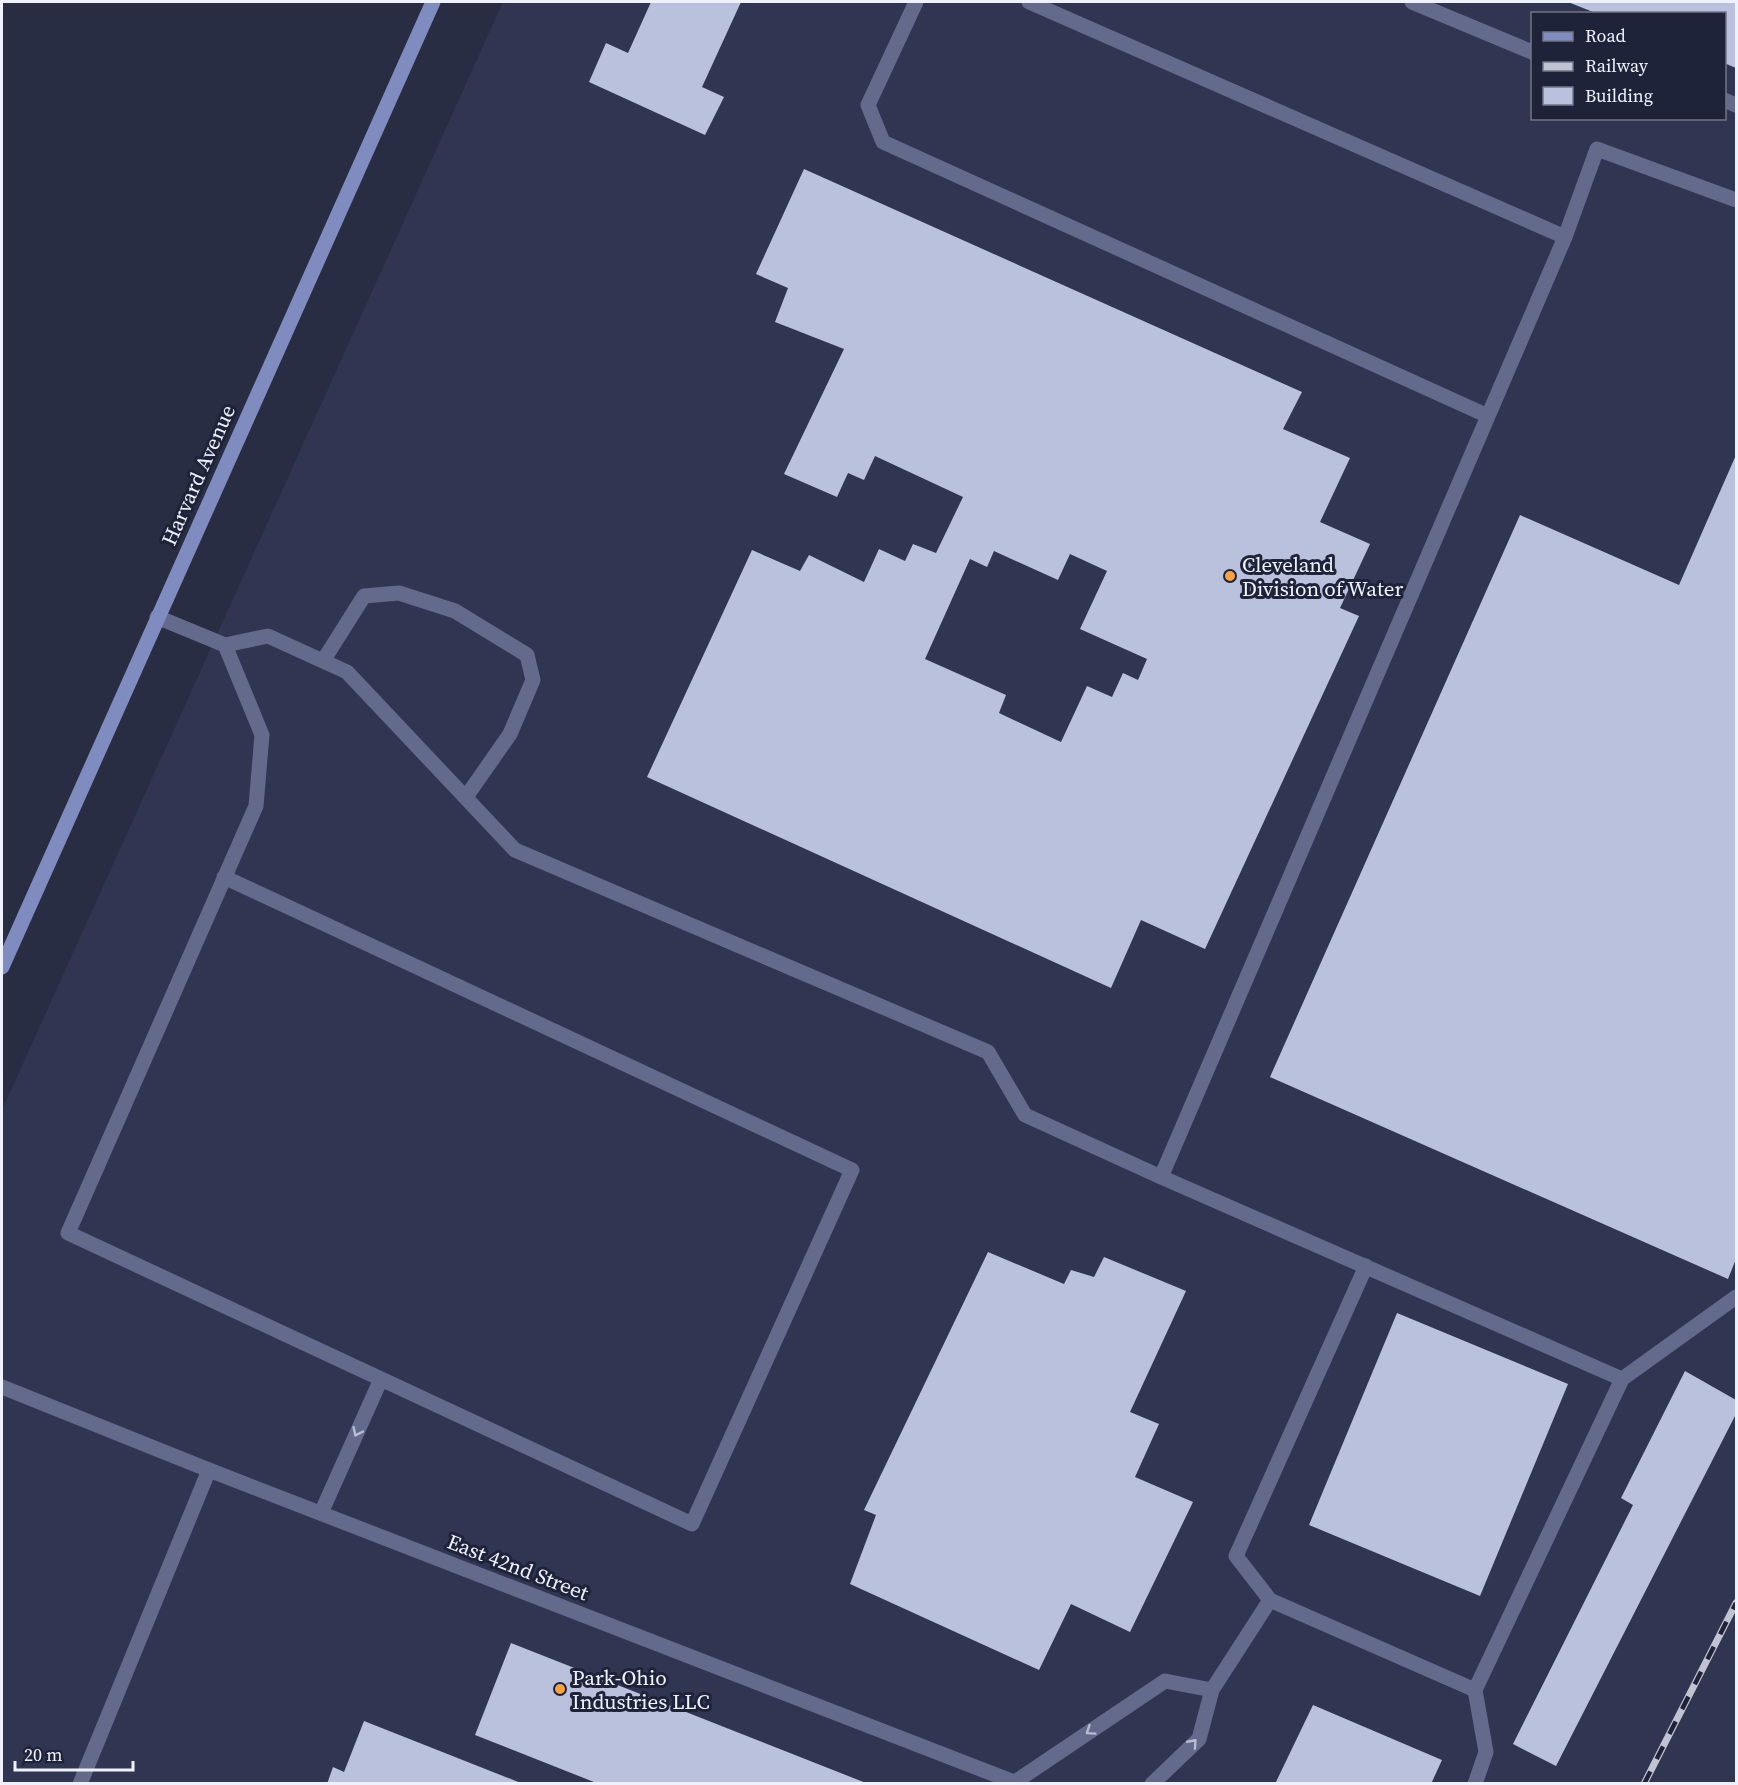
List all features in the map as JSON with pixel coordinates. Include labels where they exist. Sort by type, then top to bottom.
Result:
[{"type":"main road","name":"Harvard Avenue","points":[[2,967],[433,2]]},
{"type":"street","points":[[916,2],[868,105],[883,142],[1488,416]]},
{"type":"street","points":[[1029,2],[1564,237]]},
{"type":"street","points":[[1412,2],[1531,51]]},
{"type":"street","points":[[1161,1177],[1564,237],[1597,149],[1737,200]]},
{"type":"street","points":[[323,661],[364,596],[399,593],[455,611],[527,655],[533,680],[510,734],[466,797]]},
{"type":"street","points":[[157,617],[225,645],[268,636],[347,672],[515,850],[988,1052],[1025,1115],[1622,1379]]},
{"type":"street","points":[[224,878],[852,1170],[693,1524],[68,1233],[224,878],[256,806],[262,735],[225,645]]},
{"type":"street","points":[[1366,1266],[1236,1556],[1270,1600],[1476,1690]]},
{"type":"street","points":[[1475,1784],[1486,1752],[1476,1690],[1622,1379],[1737,1297]]},
{"type":"street","points":[[321,1513],[381,1379]]},
{"type":"street","name":"East 42nd Street","points":[[2,1386],[209,1470],[1017,1783]]},
{"type":"street","points":[[80,1784],[209,1470]]},
{"type":"street","points":[[1152,1784],[1199,1739],[1212,1690],[1270,1600]]},
{"type":"street","points":[[1017,1783],[1165,1681],[1212,1690]]},
{"type":"shaded area","points":[[503,2],[1736,2],[1736,1783],[2,1784],[2,1110]]},
{"type":"building","points":[[651,2],[741,2],[702,87],[724,97],[705,135],[589,82],[606,43],[628,53]]},
{"type":"building","points":[[1568,2],[1736,2],[1736,68],[1726,64],[1726,12],[1593,12]]},
{"type":"building","name":"Cleveland Division of Water","points":[[804,169],[1302,392],[1283,429],[1350,458],[1320,522],[1370,544],[1340,608],[1359,616],[1205,949],[1141,920],[1111,988],[647,777],[752,550],[800,571],[809,555],[864,582],[879,549],[905,561],[913,544],[936,553],[963,497],[875,456],[864,480],[848,473],[837,497],[784,474],[844,349],[775,322],[788,288],[756,274]],"holes":[[[994,551],[1058,580],[1070,554],[1107,571],[1080,629],[1147,659],[1138,680],[1123,673],[1112,697],[1087,686],[1061,742],[999,713],[1006,695],[925,659],[970,559],[987,567]]]},
{"type":"building","points":[[1736,455],[1736,1259],[1728,1279],[1270,1077],[1520,515],[1679,585]]},
{"type":"building","points":[[988,1252],[1064,1284],[1071,1270],[1094,1277],[1104,1257],[1186,1291],[1130,1412],[1159,1424],[1135,1477],[1193,1502],[1130,1632],[1071,1604],[1039,1670],[850,1584],[876,1515],[864,1510]]},
{"type":"building","points":[[1397,1313],[1568,1384],[1480,1596],[1309,1525]]},
{"type":"building","points":[[1685,1371],[1736,1400],[1736,1414],[1556,1766],[1513,1744],[1633,1505],[1621,1498]]},
{"type":"building","name":"Park-Ohio Industries LLC","points":[[511,1643],[866,1784],[599,1784],[475,1735]]},
{"type":"building","points":[[1313,1705],[1442,1760],[1431,1784],[1275,1784]]},
{"type":"building","points":[[364,1721],[521,1784],[327,1784],[333,1767],[344,1772]]},
{"type":"railway","points":[[1644,1784],[1736,1603]]},
{"type":"place","name":"Cleveland Division of Water","points":[[1230,576]]},
{"type":"place","name":"Park-Ohio Industries LLC","points":[[560,1689]]}]
